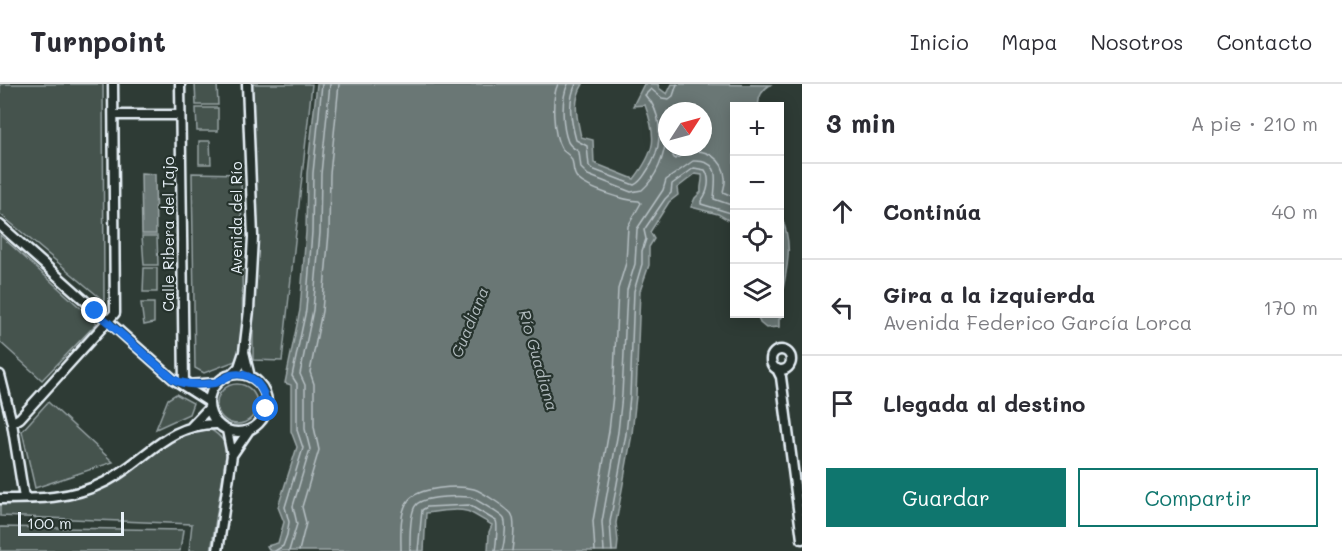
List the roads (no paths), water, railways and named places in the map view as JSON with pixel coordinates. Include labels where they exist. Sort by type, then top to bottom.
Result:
[{"type":"street","points":[[12,423],[20,418],[116,313],[113,84]]},
{"type":"street","name":"Calle Ribera del Tajo","points":[[180,84],[184,385]]},
{"type":"street","name":"Avenida del Río","points":[[231,375],[239,367],[244,352],[249,310],[253,237],[247,84]]},
{"type":"street","points":[[114,114],[180,115]]},
{"type":"street","points":[[0,225],[173,379],[209,405],[218,424],[234,432],[249,430]]},
{"type":"street","name":"Avenida del Río","points":[[244,352],[250,377]]},
{"type":"street","points":[[777,369],[781,377],[802,539]]},
{"type":"street","points":[[0,375],[12,423],[24,498]]},
{"type":"street","points":[[190,427],[209,405],[213,388],[217,383],[231,375],[250,377],[264,390],[266,400],[263,418],[249,430],[232,455]]},
{"type":"street","points":[[184,385],[217,383]]},
{"type":"street","points":[[0,499],[62,496],[92,488],[119,474],[160,442],[190,427],[218,424]]},
{"type":"street","points":[[218,551],[232,455],[227,430]]},
{"type":"water","points":[[317,84],[583,84],[577,97],[577,116],[581,137],[593,140],[594,163],[634,179],[647,160],[653,135],[645,105],[633,106],[644,84],[658,84],[659,88],[667,94],[672,84],[770,85],[761,94],[759,102],[730,102],[730,221],[718,214],[691,207],[701,192],[702,175],[695,174],[677,188],[678,195],[669,202],[650,232],[654,239],[649,247],[649,265],[640,291],[636,396],[632,434],[616,523],[617,551],[488,551],[489,532],[492,525],[468,511],[457,510],[426,513],[424,551],[270,551],[267,546],[278,543],[284,522],[278,507],[297,447],[291,431],[291,385],[285,383],[300,310],[306,232],[307,173]]},
{"type":"water","points":[[141,173],[155,174],[156,234],[142,234]]},
{"type":"water","points":[[784,224],[788,249],[784,283]]},
{"type":"water","points":[[758,318],[780,318],[779,327],[766,328]]},
{"type":"water label","name":"Guadiana","points":[[469,322]]},
{"type":"water label","name":"Río Guadiana","points":[[539,360]]}]
